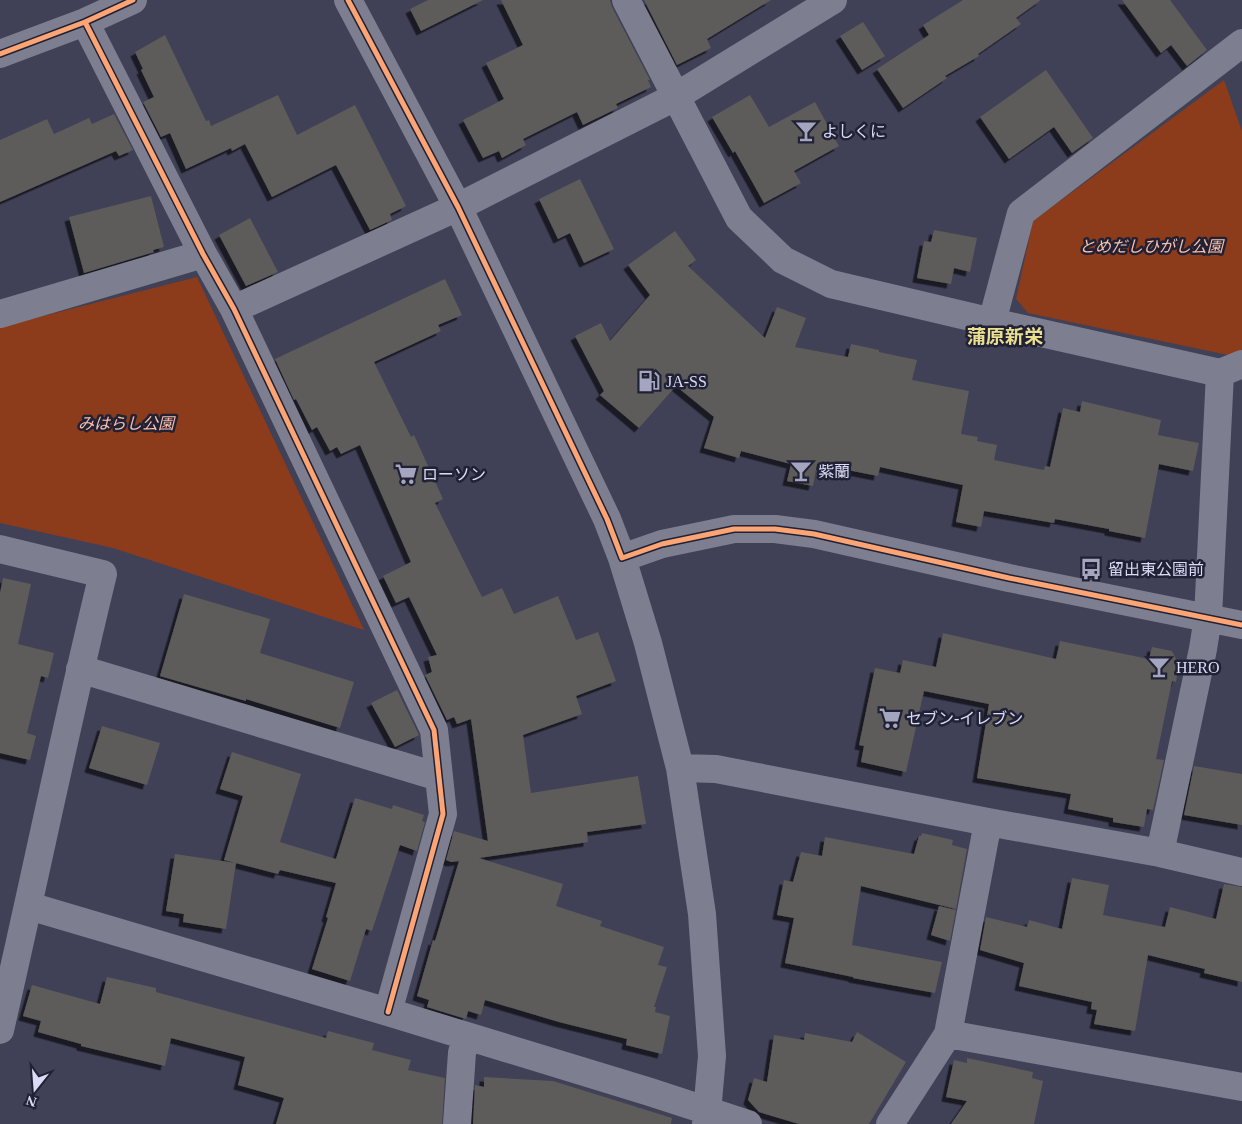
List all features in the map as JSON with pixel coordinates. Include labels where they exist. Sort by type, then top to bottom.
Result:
[{"type":"street","points":[[0,54],[85,22],[133,0]]},
{"type":"street","points":[[348,0],[458,207],[606,519],[622,558],[648,643],[680,768],[702,914],[712,1056],[706,1118]]},
{"type":"street","points":[[626,0],[675,97],[740,218],[783,260],[831,284],[992,322],[1231,368],[1208,617],[1160,853]]},
{"type":"street","points":[[234,308],[458,207],[675,97],[833,0]]},
{"type":"street","points":[[85,22],[203,254],[234,308],[434,730],[443,814],[388,1012]]},
{"type":"street","points":[[992,322],[1021,213],[1242,43]]},
{"type":"street","points":[[0,314],[203,254]]},
{"type":"street","points":[[622,558],[662,544],[734,529],[775,530],[814,534],[1009,578],[1242,625]]},
{"type":"street","points":[[0,549],[103,574],[80,669],[0,1030]]},
{"type":"street","points":[[80,669],[439,777]]},
{"type":"street","points":[[680,768],[716,769],[988,822],[1160,853],[1242,872]]},
{"type":"street","points":[[890,1124],[948,1034],[988,822]]},
{"type":"street","points":[[29,906],[650,1092],[706,1118],[748,1124]]},
{"type":"street","points":[[948,1034],[1242,1087]]},
{"type":"street","points":[[457,1124],[462,1053],[466,1036]]},
{"type":"green space","name":"とめだしひがし公園","points":[[1224,80],[1242,131],[1242,350],[1228,355],[1028,313],[1016,299],[1033,221]]},
{"type":"green space","name":"みはらし公園","points":[[197,277],[364,630],[113,548],[0,523],[0,327]]},
{"type":"building","points":[[428,0],[483,0],[421,31],[410,9]]},
{"type":"building","points":[[501,0],[610,0],[650,80],[648,80],[651,87],[616,104],[618,108],[583,125],[577,112],[523,139],[526,145],[502,158],[499,151],[483,158],[463,120],[504,99],[486,63],[523,45]]},
{"type":"building","points":[[644,0],[771,0],[707,39],[711,48],[677,65]]},
{"type":"building","points":[[963,0],[1041,0],[1016,18],[1021,24],[978,54],[979,56],[945,76],[947,78],[903,108],[877,69],[929,35],[923,25]]},
{"type":"building","points":[[1122,0],[1170,0],[1207,50],[1187,66],[1171,45],[1161,53]]},
{"type":"building","points":[[863,22],[885,56],[862,70],[840,36]]},
{"type":"building","points":[[165,35],[206,121],[209,120],[211,126],[278,95],[297,135],[355,105],[406,206],[390,214],[392,220],[370,230],[336,165],[272,197],[245,144],[232,151],[231,148],[186,169],[170,133],[161,137],[143,102],[154,97],[135,52]]},
{"type":"building","points":[[1046,70],[1093,138],[1072,153],[1054,127],[1009,159],[980,117]]},
{"type":"building","points":[[750,95],[769,127],[815,102],[839,146],[794,171],[801,183],[764,203],[735,151],[733,153],[712,117]]},
{"type":"building","points":[[114,114],[133,150],[119,156],[116,151],[0,202],[0,140],[47,119],[54,134],[89,118],[92,124]]},
{"type":"building","points":[[580,179],[614,249],[584,263],[570,233],[558,239],[539,199]]},
{"type":"building","points":[[151,196],[164,247],[153,250],[154,252],[84,273],[69,217]]},
{"type":"building","points":[[250,218],[278,272],[246,286],[219,235]]},
{"type":"building","points":[[934,230],[977,238],[970,272],[954,268],[951,284],[917,278],[924,241],[931,242]]},
{"type":"building","points":[[675,231],[696,260],[688,266],[765,338],[777,307],[806,318],[795,347],[848,357],[851,344],[879,350],[879,352],[917,360],[912,380],[969,391],[961,434],[978,437],[977,441],[997,445],[994,460],[1044,470],[1045,466],[1050,467],[1063,408],[1080,412],[1082,401],[1161,420],[1158,435],[1199,443],[1193,471],[1159,464],[1145,538],[1055,519],[1054,523],[984,511],[981,527],[956,522],[963,485],[880,467],[878,476],[817,464],[813,486],[787,481],[791,464],[741,451],[739,458],[704,448],[714,417],[676,386],[639,428],[600,395],[604,391],[575,336],[601,323],[610,341],[650,295],[628,265]]},
{"type":"building","points":[[445,279],[462,315],[438,325],[441,331],[374,362],[411,437],[414,435],[443,499],[435,503],[482,597],[502,588],[514,614],[558,596],[576,640],[598,632],[616,681],[576,696],[582,714],[523,735],[531,793],[638,776],[646,824],[587,832],[588,842],[479,858],[563,884],[556,906],[602,921],[600,926],[664,947],[658,965],[667,967],[654,1007],[656,1007],[655,1012],[670,1016],[662,1054],[626,1045],[627,1039],[559,1022],[485,1000],[481,1015],[468,1011],[466,1019],[427,1007],[429,1000],[417,996],[459,861],[451,862],[446,860],[454,831],[488,841],[471,719],[457,724],[454,717],[447,720],[425,675],[432,672],[428,657],[437,655],[409,597],[396,603],[383,576],[411,562],[360,445],[341,454],[337,447],[330,451],[317,427],[312,430],[296,399],[294,400],[275,359]]},
{"type":"building","points":[[3,578],[31,584],[18,644],[54,653],[48,678],[41,676],[27,733],[36,736],[30,760],[0,753],[0,593]]},
{"type":"building","points":[[184,594],[270,619],[260,653],[354,682],[340,728],[246,699],[246,701],[160,676]]},
{"type":"building","points":[[943,633],[1056,659],[1060,641],[1149,659],[1152,647],[1172,651],[1179,665],[1176,682],[1172,681],[1156,759],[1164,760],[1153,810],[1147,809],[1144,827],[1113,822],[1113,818],[1068,809],[1071,794],[977,778],[989,704],[924,691],[906,772],[861,762],[864,746],[859,745],[875,668],[900,673],[903,660],[936,667]]},
{"type":"building","points":[[397,690],[419,735],[395,747],[371,703]]},
{"type":"building","points":[[102,726],[160,743],[147,785],[89,768]]},
{"type":"building","points":[[232,752],[301,774],[280,842],[336,859],[355,798],[392,809],[393,805],[424,815],[422,821],[425,822],[417,851],[400,845],[372,931],[366,929],[350,981],[312,969],[328,918],[326,917],[336,883],[280,870],[278,874],[224,860],[243,796],[220,789]]},
{"type":"building","points":[[1194,766],[1242,774],[1242,825],[1184,815]]},
{"type":"building","points":[[922,833],[953,840],[952,845],[967,849],[956,909],[861,886],[852,945],[942,962],[935,993],[785,963],[794,918],[777,915],[784,880],[793,882],[801,852],[822,856],[825,837],[914,854],[919,836]]},
{"type":"building","points":[[175,854],[236,863],[226,929],[183,922],[184,914],[166,911]]},
{"type":"building","points":[[1072,878],[1109,885],[1103,915],[1165,927],[1170,907],[1216,919],[1224,884],[1242,887],[1242,982],[1204,973],[1205,969],[1148,955],[1135,1031],[1094,1024],[1097,1010],[1091,1009],[1092,1002],[1019,986],[1024,963],[980,950],[986,917],[1027,927],[1029,920],[1062,929]]},
{"type":"building","points":[[939,906],[956,910],[950,941],[931,935]]},
{"type":"building","points":[[107,977],[156,988],[156,992],[326,1038],[328,1031],[374,1043],[372,1050],[411,1060],[408,1070],[445,1078],[442,1124],[276,1124],[284,1098],[238,1085],[245,1057],[171,1038],[165,1066],[81,1046],[81,1044],[38,1032],[41,1021],[23,1016],[32,985],[100,1004]]},
{"type":"building","points":[[857,1032],[906,1062],[869,1124],[799,1124],[759,1112],[748,1100],[754,1078],[767,1082],[774,1035],[804,1040],[805,1033],[852,1042]]},
{"type":"building","points":[[967,1058],[1033,1072],[1032,1078],[1043,1081],[1034,1124],[951,1124],[967,1101],[946,1097],[954,1060],[967,1063]]},
{"type":"building","points":[[484,1077],[553,1081],[672,1118],[671,1124],[473,1124],[475,1085],[484,1087]]},
{"type":"cycle path","points":[[0,54],[85,22],[133,0]]},
{"type":"cycle path","points":[[348,0],[458,207],[607,519],[622,558],[662,544],[734,529],[775,529],[814,534],[1009,578],[1242,625]]},
{"type":"cycle path","points":[[85,22],[203,254],[234,309],[434,730],[443,814],[388,1012]]},
{"type":"place","name":"よしくに","points":[[806,131]]},
{"type":"place","name":"JA-SS","points":[[649,381]]},
{"type":"place","name":"紫蘭","points":[[801,471]]},
{"type":"place","name":"ローソン","points":[[406,474]]},
{"type":"place","name":"留出東公園前","points":[[1091,569]]},
{"type":"place","name":"HERO","points":[[1159,667]]},
{"type":"place","name":"セブン-イレブン","points":[[890,718]]},
{"type":"district","name":"蒲原新栄","points":[[1005,336]]}]
